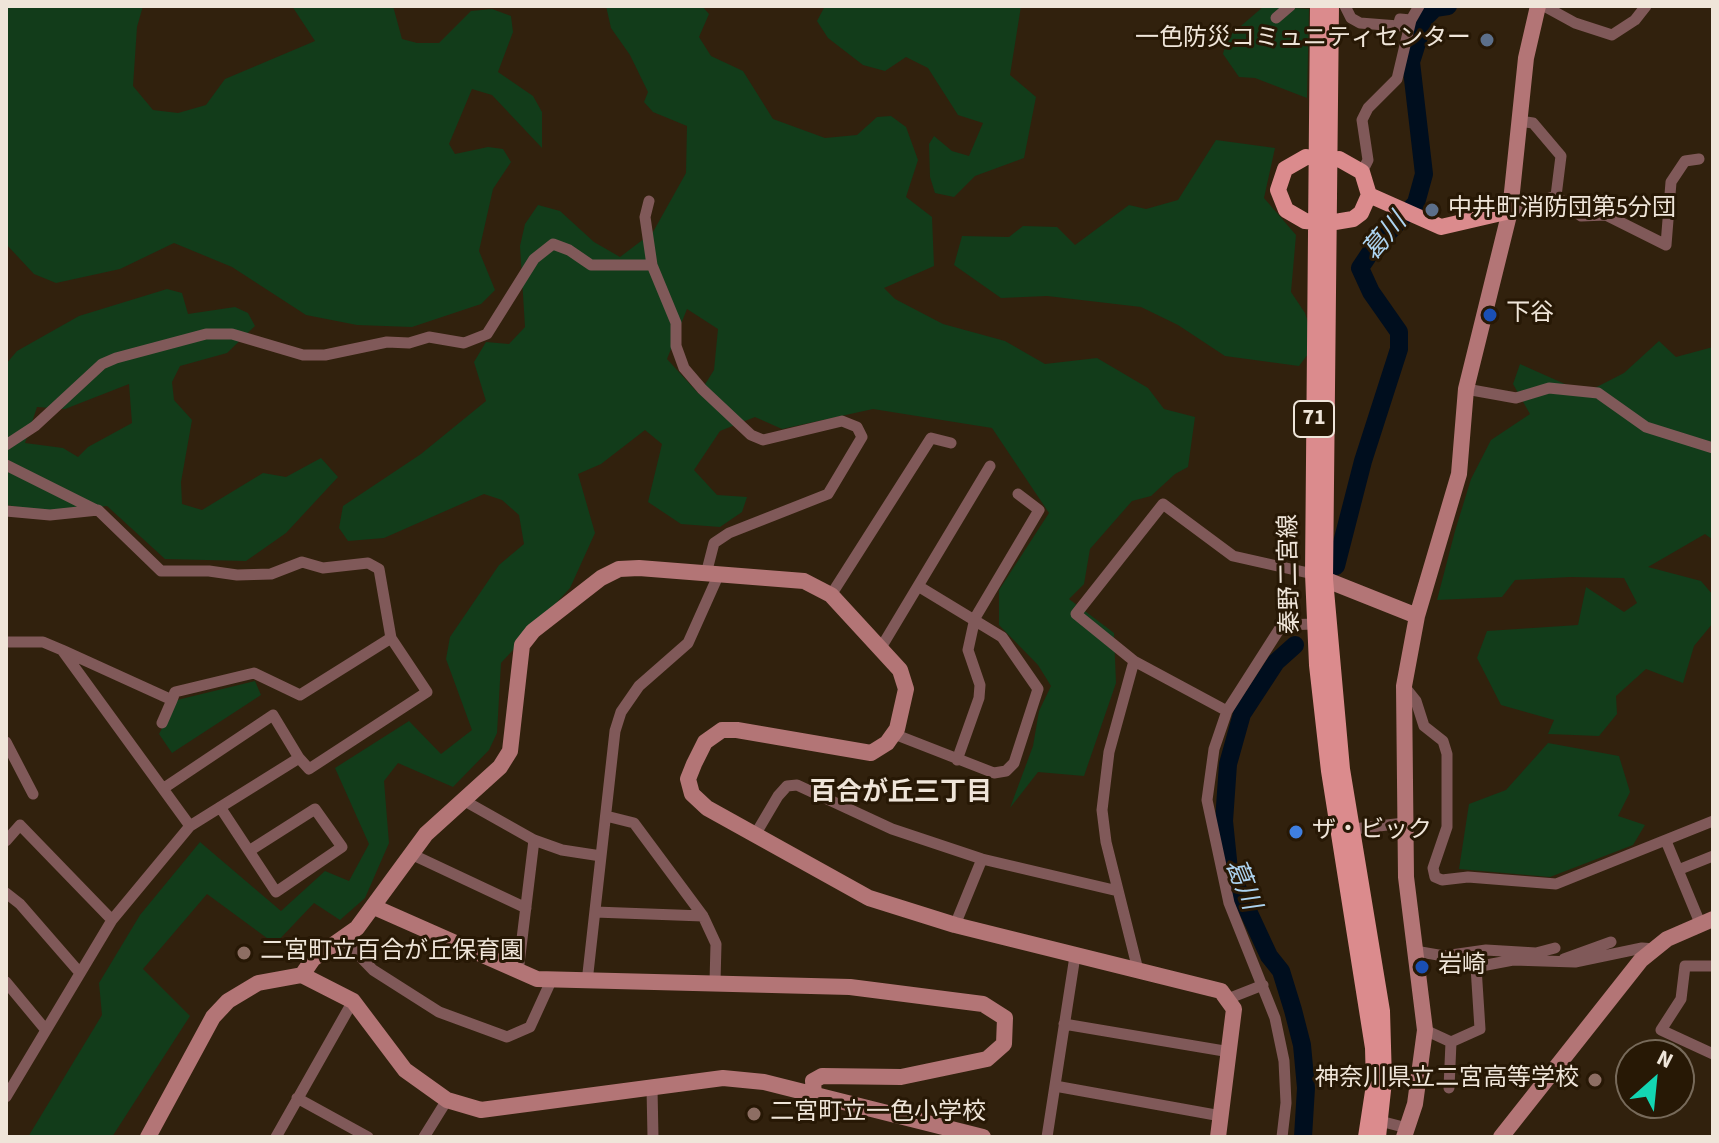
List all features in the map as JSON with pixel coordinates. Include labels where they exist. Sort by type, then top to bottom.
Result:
[{"type":"main road","name":"秦野二宮線","points":[[1318,6],[1325,525],[1315,624],[1320,695],[1382,1011],[1384,1081],[1379,1129]]},
{"type":"main road","name":"秦野二宮線","points":[[1331,6],[1322,223],[1321,576],[1345,830],[1373,1048],[1374,1085],[1366,1137]]},
{"type":"main road","points":[[1306,157],[1285,169],[1278,190],[1286,210],[1305,221],[1322,223],[1353,219],[1361,213],[1369,195],[1362,172],[1339,159]]},
{"type":"main road","points":[[1369,195],[1441,227],[1510,211]]},
{"type":"street","points":[[1276,18],[1290,6]]},
{"type":"street","points":[[1345,6],[1351,18],[1360,23],[1398,26],[1400,19],[1411,20]]},
{"type":"street","points":[[1362,172],[1368,160],[1362,120],[1368,108],[1397,79],[1411,20],[1419,6]]},
{"type":"street","points":[[1379,1129],[1406,1133],[1415,1104],[1425,1030],[1406,877],[1404,686],[1417,616],[1459,474],[1466,389],[1510,211],[1526,58],[1541,6],[1575,23],[1612,35],[1635,20],[1646,6]]},
{"type":"street","points":[[1519,121],[1533,123],[1561,156],[1556,196]]},
{"type":"street","points":[[1556,196],[1581,216],[1606,215],[1666,245],[1671,182],[1685,161],[1699,159]]},
{"type":"street","points":[[1510,211],[1556,196]]},
{"type":"street","points":[[587,982],[615,731],[621,712],[639,686],[688,643],[712,575],[714,543],[729,533],[828,494],[862,437],[857,427],[842,421],[775,440],[751,435],[684,368],[676,346],[676,323],[652,265],[645,217],[649,201]]},
{"type":"street","points":[[6,445],[35,426],[102,364],[116,358],[206,334],[232,334],[303,355],[325,355],[387,342],[409,343],[429,337],[464,343],[487,334],[534,259],[553,244],[569,250],[591,265],[652,265]]},
{"type":"street","points":[[1466,389],[1516,398],[1549,388],[1598,393],[1646,427],[1713,448]]},
{"type":"street","points":[[831,595],[931,438],[951,443]]},
{"type":"street","points":[[6,465],[84,507],[98,510],[161,571],[271,574],[302,562],[323,568],[368,563],[379,569],[391,638],[427,692],[309,769],[273,715],[164,788]]},
{"type":"street","points":[[882,646],[990,466]]},
{"type":"street","points":[[957,760],[979,698],[980,685],[968,650],[975,618],[1039,510],[1018,494]]},
{"type":"street","points":[[1227,711],[1134,661],[1076,614],[1163,504],[1233,556],[1321,576],[1417,616]]},
{"type":"street","points":[[6,511],[50,515],[98,510]]},
{"type":"street","points":[[302,975],[313,959],[357,928],[411,854],[500,767],[510,751],[522,645],[533,631],[601,578],[619,569],[804,581],[831,595],[882,646],[900,670],[906,689],[903,710],[894,734],[871,753],[737,730],[712,735],[694,764],[688,787],[707,808],[869,898],[955,925],[1211,987],[1230,998],[1234,1009],[1218,1137]]},
{"type":"street","points":[[894,734],[994,773],[1006,771],[1014,763],[1038,689],[1002,637],[918,586]]},
{"type":"street","points":[[1282,1137],[1286,1103],[1284,1061],[1275,1018],[1229,903],[1207,800],[1214,749],[1227,711],[1282,625],[1315,624]]},
{"type":"street","points":[[162,723],[175,692],[254,673],[300,695],[391,638]]},
{"type":"street","points":[[6,642],[43,642],[172,700]]},
{"type":"street","points":[[62,650],[190,826]]},
{"type":"street","points":[[1134,661],[1109,752],[1102,810],[1138,970]]},
{"type":"street","points":[[1404,686],[1410,690],[1424,726],[1443,741],[1447,754],[1447,827],[1433,864],[1435,877],[1446,881],[1468,877],[1556,884],[1713,821]]},
{"type":"street","points":[[6,742],[33,794]]},
{"type":"street","points":[[7,1090],[112,920],[190,826],[299,758]]},
{"type":"street","points":[[755,835],[778,796],[787,786],[797,785],[892,829],[982,859],[1118,891]]},
{"type":"street","points":[[463,800],[534,840],[562,850],[601,856]]},
{"type":"street","points":[[220,807],[276,892],[342,847],[315,809],[249,851]]},
{"type":"street","points":[[606,816],[634,823],[703,916],[716,944],[715,982]]},
{"type":"street","points":[[1345,830],[1404,823]]},
{"type":"street","points":[[6,841],[20,825],[112,920]]},
{"type":"street","points":[[518,972],[534,840]]},
{"type":"street","points":[[1501,1137],[1641,960],[1706,921],[1666,841]]},
{"type":"street","points":[[411,854],[526,908]]},
{"type":"street","points":[[1678,870],[1713,856]]},
{"type":"street","points":[[955,925],[982,859]]},
{"type":"street","points":[[6,893],[20,904],[80,973]]},
{"type":"street","points":[[374,907],[518,972],[551,981],[850,987],[983,1004],[1005,1018],[1004,1044],[987,1059],[901,1077],[822,1076],[813,1081],[814,1095]]},
{"type":"street","points":[[595,912],[703,916]]},
{"type":"street","points":[[342,938],[373,970],[439,1012],[507,1037],[530,1027],[551,981]]},
{"type":"street","points":[[1556,962],[1611,942]]},
{"type":"street","points":[[1415,951],[1444,956],[1486,950],[1536,953],[1555,948]]},
{"type":"street","points":[[1444,956],[1458,967],[1476,967],[1513,960],[1575,962],[1642,948],[1655,949]]},
{"type":"street","points":[[1047,1137],[1075,956]]},
{"type":"street","points":[[1713,966],[1685,966],[1681,999],[1661,1030],[1713,1054]]},
{"type":"street","points":[[1425,1030],[1451,1042],[1480,1029],[1476,967]]},
{"type":"street","points":[[148,1137],[213,1017],[228,1001],[258,983],[302,975],[353,1001],[405,1070],[447,1100],[481,1110],[723,1078],[764,1082],[936,1131],[983,1137]]},
{"type":"street","points":[[6,982],[45,1029]]},
{"type":"street","points":[[1230,998],[1263,985]]},
{"type":"street","points":[[276,1137],[353,1001]]},
{"type":"street","points":[[1064,1024],[1230,1052]]},
{"type":"street","points":[[1449,1088],[1451,1042]]},
{"type":"street","points":[[1055,1086],[1221,1116]]},
{"type":"street","points":[[652,1088],[653,1137]]},
{"type":"street","points":[[297,1098],[352,1133],[368,1137]]},
{"type":"street","points":[[424,1137],[447,1100]]},
{"type":"green space","points":[[6,6],[143,6],[137,27],[133,86],[153,110],[178,113],[206,105],[225,79],[315,41],[292,6],[393,6],[402,39],[417,43],[439,43],[471,11],[492,9],[511,16],[513,32],[498,72],[533,96],[542,112],[542,148],[492,95],[472,89],[449,144],[455,154],[488,147],[503,149],[511,162],[493,189],[479,251],[495,290],[481,304],[412,327],[357,325],[306,315],[232,267],[174,243],[120,269],[56,283],[34,274],[6,244]]},
{"type":"green space","points":[[606,6],[702,6],[709,14],[699,37],[711,56],[743,71],[773,119],[825,138],[857,135],[877,117],[891,116],[906,127],[918,160],[906,197],[932,217],[934,266],[884,288],[895,299],[943,324],[1005,341],[1045,364],[1097,358],[1148,388],[1164,409],[1195,417],[1188,467],[1175,474],[1151,496],[1132,501],[1090,549],[1084,584],[1069,599],[1114,633],[1116,683],[1084,776],[1038,772],[1010,808],[1033,746],[1039,711],[1051,686],[1038,665],[999,625],[999,590],[1049,513],[992,428],[873,409],[782,429],[755,417],[720,431],[694,470],[717,495],[747,497],[742,512],[720,527],[681,524],[648,502],[662,444],[645,430],[601,464],[578,474],[595,533],[570,588],[501,663],[497,733],[489,750],[453,787],[398,763],[384,781],[389,843],[365,898],[340,920],[314,903],[275,944],[207,894],[143,969],[190,1016],[112,1137],[28,1137],[102,1015],[99,983],[140,915],[200,842],[281,911],[325,871],[349,881],[369,844],[335,768],[409,721],[441,754],[472,730],[446,659],[450,637],[499,565],[524,544],[519,515],[502,500],[484,494],[384,538],[348,541],[339,528],[343,506],[421,454],[486,401],[474,362],[486,342],[509,344],[525,327],[520,246],[525,224],[538,205],[560,211],[594,242],[620,257],[653,232],[686,173],[687,126],[653,112],[644,102],[648,92],[630,55],[611,28]],"holes":[[[687,309],[718,329],[714,370],[699,394],[667,359]]]},
{"type":"green space","points":[[825,6],[1021,6],[1010,75],[1036,97],[1024,158],[975,176],[954,197],[935,193],[930,177],[929,144],[934,136],[952,151],[969,156],[983,123],[958,115],[928,68],[906,57],[885,71],[863,65],[828,38],[817,21]]},
{"type":"green space","points":[[1264,6],[1309,9],[1307,98],[1255,78],[1239,77],[1223,54],[1227,38]]},
{"type":"green space","points":[[1216,140],[1275,148],[1264,198],[1296,235],[1291,292],[1305,313],[1312,335],[1311,350],[1299,366],[1225,356],[1178,325],[1141,307],[1047,296],[1001,298],[954,265],[962,236],[1009,237],[1023,226],[1057,227],[1075,245],[1129,205],[1146,209],[1178,200]]},
{"type":"green space","points":[[167,289],[182,293],[188,314],[235,307],[248,313],[255,326],[227,353],[180,366],[172,382],[174,400],[192,420],[181,482],[182,504],[202,510],[263,473],[286,477],[321,458],[338,477],[286,533],[246,561],[165,559],[107,506],[50,512],[6,505],[6,364],[17,351],[79,316]],"holes":[[[129,384],[132,423],[88,447],[78,457],[63,448],[25,443],[37,407],[65,409]]]},
{"type":"green space","points":[[1659,341],[1676,357],[1713,347],[1713,540],[1705,534],[1648,567],[1701,581],[1713,595],[1713,623],[1694,646],[1683,683],[1646,669],[1616,696],[1617,714],[1599,736],[1548,734],[1554,720],[1501,705],[1477,658],[1487,631],[1578,625],[1586,587],[1624,612],[1637,603],[1624,578],[1570,577],[1515,580],[1502,597],[1437,600],[1455,531],[1471,479],[1491,440],[1530,414],[1513,384],[1520,364],[1585,393],[1624,373]]},
{"type":"green space","points":[[255,681],[261,695],[172,753],[159,734],[177,700]]},
{"type":"green space","points":[[1548,743],[1619,756],[1630,792],[1618,816],[1645,825],[1633,845],[1550,877],[1459,869],[1469,804],[1506,790]]},
{"type":"waterway","name":"葛川","points":[[1336,566],[1363,461],[1399,349],[1399,332],[1371,292],[1360,268],[1372,250],[1416,203],[1424,174],[1411,62],[1425,18],[1435,8],[1448,6]]},
{"type":"waterway","name":"葛川","points":[[1295,645],[1276,662],[1242,714],[1228,764],[1224,821],[1229,870],[1269,956],[1281,971],[1302,1045],[1306,1088],[1303,1137]]},
{"type":"place","name":"一色防災コミュニティセンター","points":[[1487,40]]},
{"type":"place","name":"中井町消防団第5分団","points":[[1432,210]]},
{"type":"place","name":"下谷","points":[[1490,315]]},
{"type":"place","name":"ザ・ビック","points":[[1296,832]]},
{"type":"place","name":"二宮町立百合が丘保育園","points":[[244,953]]},
{"type":"place","name":"岩崎","points":[[1422,967]]},
{"type":"place","name":"神奈川県立二宮高等学校","points":[[1595,1080]]},
{"type":"place","name":"二宮町立一色小学校","points":[[754,1114]]},
{"type":"district","name":"百合が丘三丁目","points":[[901,794]]}]
